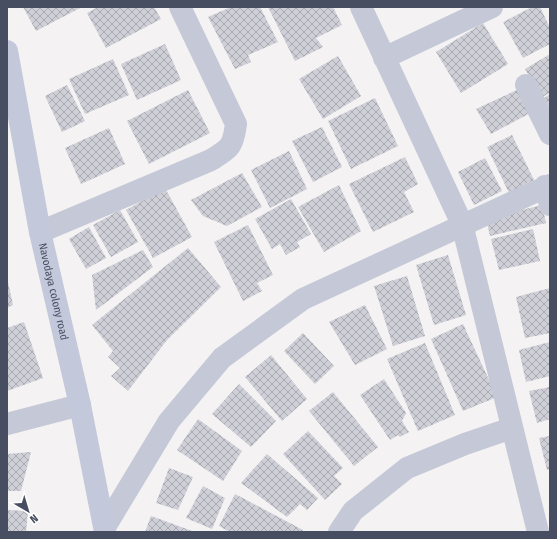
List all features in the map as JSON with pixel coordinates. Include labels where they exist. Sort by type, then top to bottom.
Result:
[{"type":"street","points":[[40,232],[211,160],[225,151],[234,141],[236,124],[180,7]]},
{"type":"street","points":[[361,7],[462,224],[538,532]]},
{"type":"street","points":[[384,58],[492,7]]},
{"type":"street","name":"Navodaya colony road","points":[[7,50],[40,232],[80,405],[105,529]]},
{"type":"street","points":[[526,84],[550,134]]},
{"type":"street","points":[[105,529],[169,421],[222,358],[302,299],[462,224],[548,192]]},
{"type":"street","points":[[7,424],[80,405]]},
{"type":"street","points":[[339,532],[352,511],[407,468],[465,444],[512,428]]},
{"type":"building","points":[[23,7],[82,7],[36,31]]},
{"type":"building","points":[[98,7],[154,7],[161,19],[106,48],[87,13]]},
{"type":"building","points":[[231,7],[260,7],[278,42],[248,55],[251,62],[235,69],[208,17]]},
{"type":"building","points":[[268,7],[333,7],[342,25],[316,38],[323,47],[295,61]]},
{"type":"building","points":[[532,7],[540,7],[550,28],[550,44],[523,58],[503,22]]},
{"type":"building","points":[[483,23],[508,64],[461,93],[436,52]]},
{"type":"building","points":[[165,44],[181,80],[137,100],[121,64]]},
{"type":"building","points":[[550,54],[550,93],[542,97],[525,69]]},
{"type":"building","points":[[338,56],[361,96],[323,119],[299,79]]},
{"type":"building","points":[[113,59],[129,95],[85,114],[69,79]]},
{"type":"building","points":[[67,85],[85,121],[62,132],[45,96]]},
{"type":"building","points":[[519,89],[532,112],[491,134],[476,109]]},
{"type":"building","points":[[188,90],[210,133],[149,164],[127,121]]},
{"type":"building","points":[[550,94],[550,109],[544,98]]},
{"type":"building","points":[[375,98],[398,146],[351,169],[328,121]]},
{"type":"building","points":[[322,127],[342,167],[313,182],[292,141]]},
{"type":"building","points":[[109,128],[125,164],[81,184],[65,148]]},
{"type":"building","points":[[512,135],[534,180],[509,193],[487,147]]},
{"type":"building","points":[[289,151],[307,189],[270,208],[251,170]]},
{"type":"building","points":[[405,157],[418,184],[404,192],[414,212],[373,232],[349,184]]},
{"type":"building","points":[[485,158],[502,191],[474,205],[458,172]]},
{"type":"building","points":[[242,173],[262,207],[227,226],[203,216],[191,200]]},
{"type":"building","points":[[339,185],[361,231],[324,252],[298,207]]},
{"type":"building","points":[[165,188],[192,237],[153,258],[126,210]]},
{"type":"building","points":[[291,199],[311,234],[297,242],[300,247],[286,255],[280,244],[272,249],[255,219]]},
{"type":"building","points":[[542,205],[546,223],[490,236],[486,219]]},
{"type":"building","points":[[120,210],[138,242],[111,257],[93,225]]},
{"type":"building","points":[[248,225],[273,275],[257,283],[262,291],[243,301],[214,242]]},
{"type":"building","points":[[89,227],[106,258],[86,269],[69,239]]},
{"type":"building","points":[[533,229],[540,261],[499,270],[491,239]]},
{"type":"building","points":[[188,248],[221,287],[167,340],[128,391],[111,376],[120,368],[108,357],[113,351],[92,325]]},
{"type":"building","points":[[143,250],[153,267],[96,310],[92,275]]},
{"type":"building","points":[[448,255],[466,315],[434,325],[416,265]]},
{"type":"building","points":[[407,276],[425,336],[393,346],[374,286]]},
{"type":"building","points":[[8,282],[13,305],[7,308],[7,283]]},
{"type":"building","points":[[550,288],[550,333],[525,338],[516,297]]},
{"type":"building","points":[[365,305],[387,349],[355,365],[329,322]]},
{"type":"building","points":[[24,322],[43,378],[7,391],[7,328]]},
{"type":"building","points":[[463,324],[497,397],[463,411],[431,339]]},
{"type":"building","points":[[303,333],[334,366],[315,384],[284,351]]},
{"type":"building","points":[[550,342],[550,376],[526,382],[519,350]]},
{"type":"building","points":[[425,343],[455,415],[418,431],[387,359]]},
{"type":"building","points":[[271,355],[307,399],[282,421],[245,377]]},
{"type":"building","points":[[384,379],[406,413],[402,421],[409,432],[400,437],[398,435],[390,440],[360,395]]},
{"type":"building","points":[[239,384],[276,421],[251,447],[212,414]]},
{"type":"building","points":[[550,387],[550,419],[537,423],[529,391]]},
{"type":"building","points":[[333,392],[378,447],[354,466],[309,411]]},
{"type":"building","points":[[198,419],[242,451],[223,481],[177,450]]},
{"type":"building","points":[[308,431],[343,468],[334,476],[342,484],[325,500],[283,454]]},
{"type":"building","points":[[550,436],[550,469],[547,470],[539,438]]},
{"type":"building","points":[[31,452],[21,491],[7,491],[7,454]]},
{"type":"building","points":[[267,454],[318,498],[307,510],[300,504],[287,517],[241,483]]},
{"type":"building","points":[[169,468],[193,477],[178,510],[156,503]]},
{"type":"building","points":[[203,486],[225,498],[212,529],[186,518]]},
{"type":"building","points":[[235,494],[303,530],[302,532],[230,532],[219,526]]},
{"type":"building","points":[[7,510],[28,511],[26,532],[7,532]]},
{"type":"building","points":[[151,516],[195,532],[145,532]]}]
